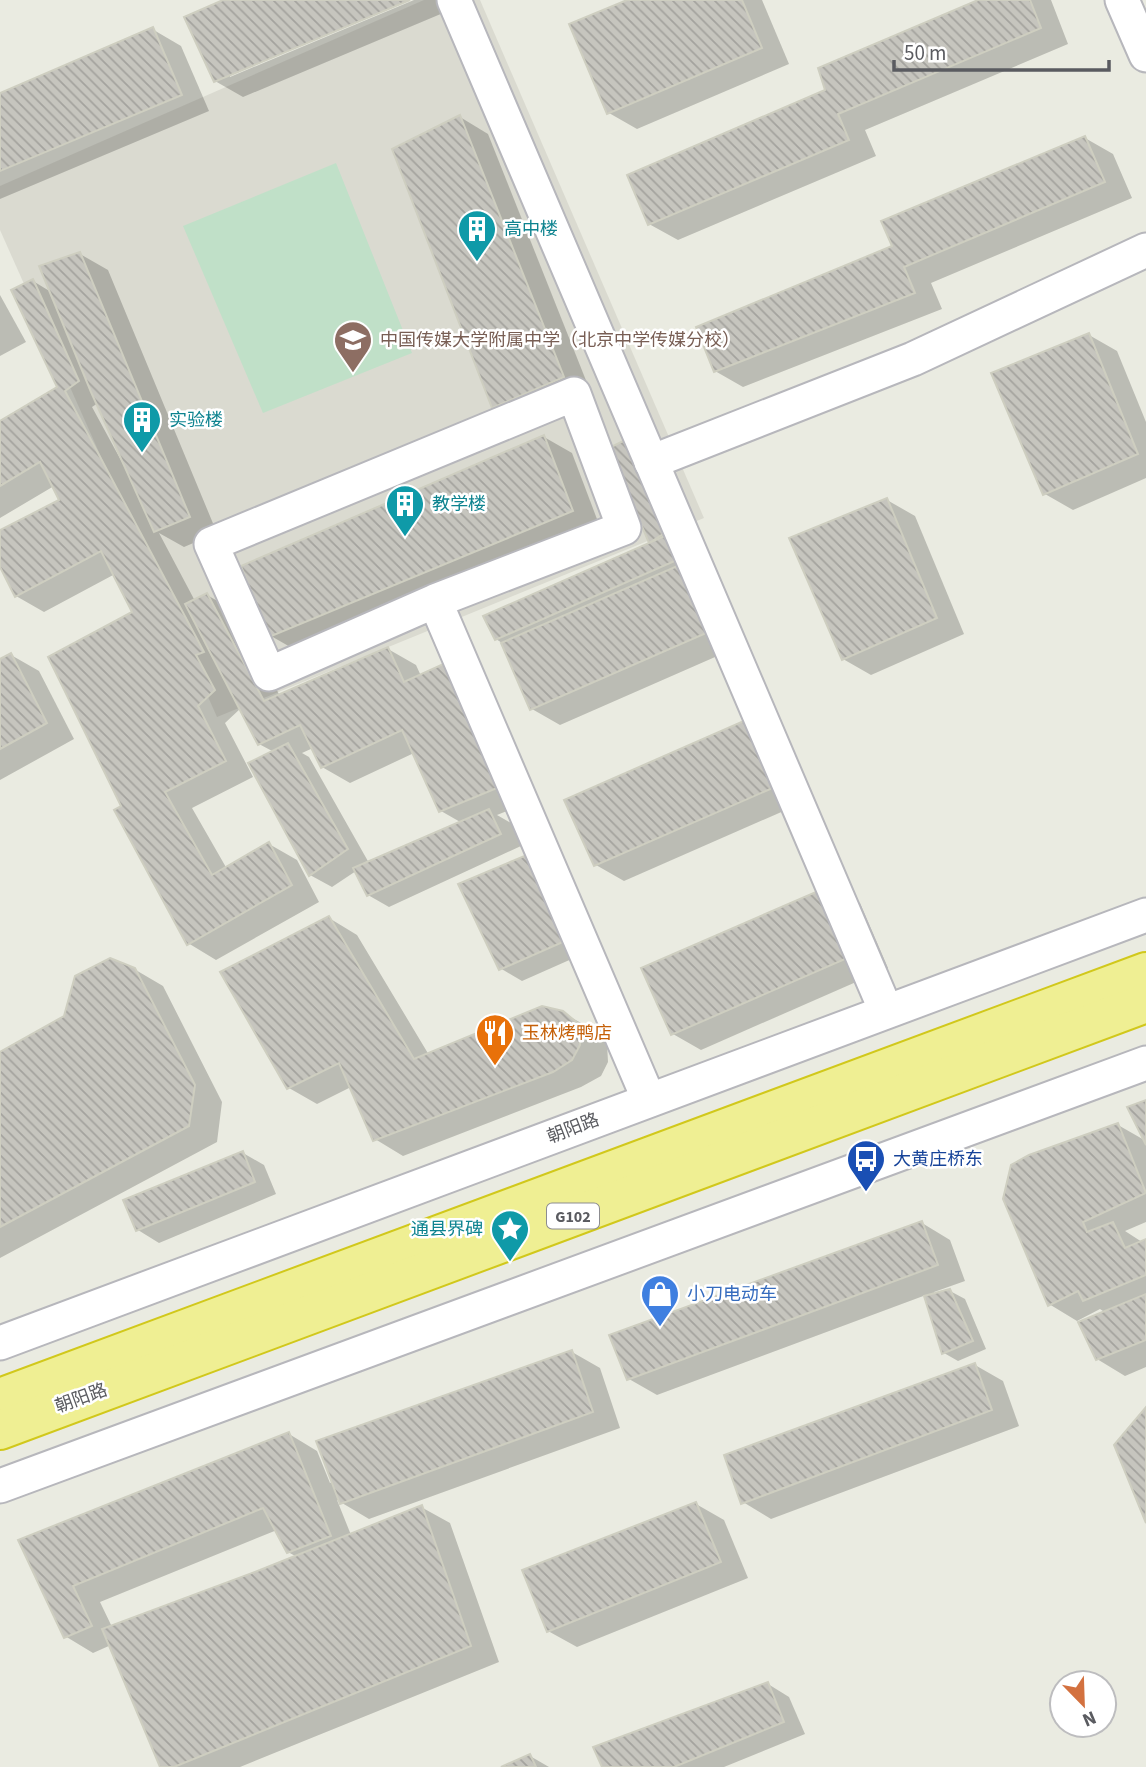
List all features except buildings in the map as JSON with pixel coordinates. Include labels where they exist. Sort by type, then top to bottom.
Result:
[{"type":"highway","name":"朝阳路","points":[[0,1398],[1146,972]]},
{"type":"highway","name":"朝阳路","points":[[0,1430],[1146,1003]]},
{"type":"street","points":[[454,0],[886,1011]]},
{"type":"street","points":[[1122,0],[1146,55]]},
{"type":"street","points":[[651,462],[912,359],[1146,250]]},
{"type":"street","points":[[574,394],[624,528],[435,601],[268,674],[211,544],[574,394]]},
{"type":"street","points":[[435,601],[649,1100]]},
{"type":"street","name":"朝阳路","points":[[0,1343],[1146,915]]},
{"type":"street","points":[[0,1486],[80,1454],[1146,1063]]},
{"type":"shaded area","name":"中国传媒大学附属中学（北京中学传媒分校）","points":[[424,0],[480,0],[704,518],[217,717],[0,230],[0,186]]},
{"type":"green space","points":[[336,163],[412,353],[263,413],[183,226]]},
{"type":"place","name":"高中楼","points":[[477,263]]},
{"type":"place","name":"中国传媒大学附属中学（北京中学传媒分校）","points":[[353,374]]},
{"type":"place","name":"实验楼","points":[[142,454]]},
{"type":"place","name":"教学楼","points":[[405,538]]},
{"type":"place","name":"玉林烤鸭店","points":[[495,1067]]},
{"type":"place","name":"大黄庄桥东","points":[[866,1193]]},
{"type":"place","name":"通县界碑","points":[[510,1263]]},
{"type":"place","name":"小刀电动车","points":[[660,1328]]}]
